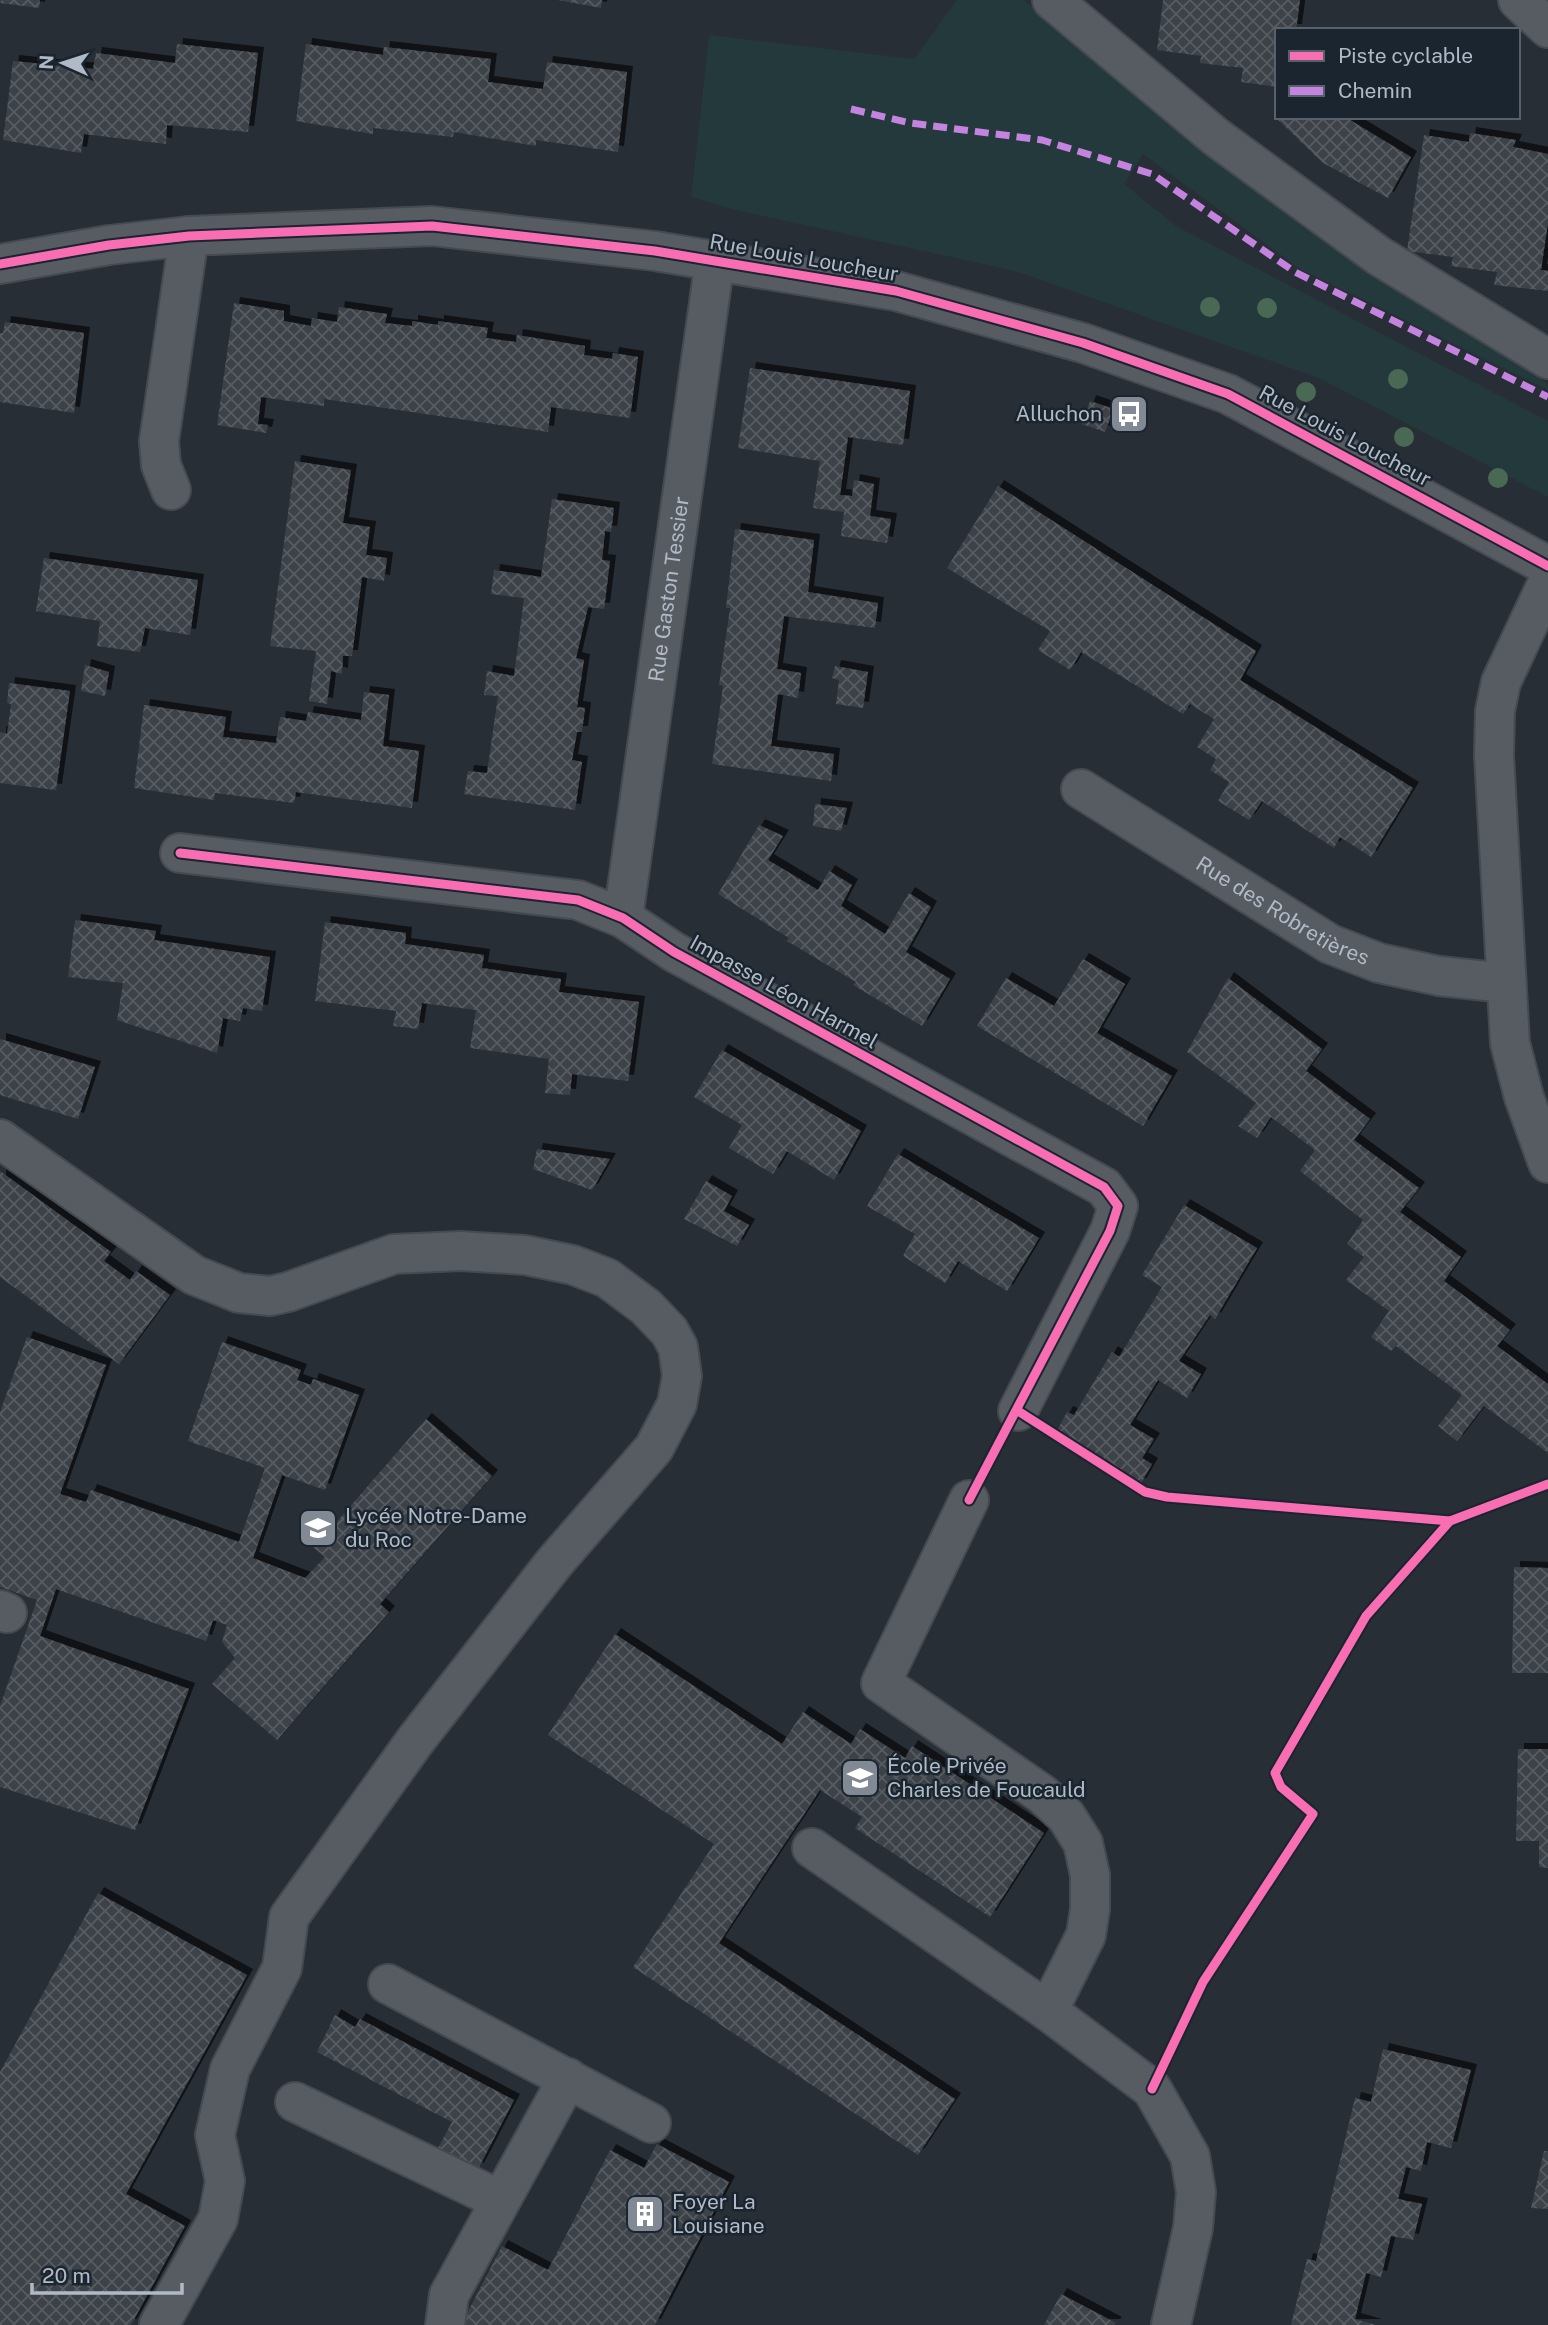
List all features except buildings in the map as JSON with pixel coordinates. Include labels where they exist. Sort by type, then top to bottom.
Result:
[{"type":"street","points":[[1052,0],[1216,137],[1379,256],[1548,359]]},
{"type":"street","points":[[1518,0],[1548,28]]},
{"type":"street","name":"Rue Louis Loucheur","points":[[0,264],[109,245],[189,236],[432,226],[715,260],[895,291],[1083,343],[1228,394],[1548,566]]},
{"type":"street","points":[[171,490],[162,466],[159,441],[189,236]]},
{"type":"street","name":"Rue Gaston Tessier","points":[[623,918],[715,260]]},
{"type":"street","points":[[1548,582],[1501,682],[1495,711],[1505,983],[1510,1042],[1524,1097],[1548,1163]]},
{"type":"street","name":"Rue des Robretières","points":[[1081,789],[1330,944],[1379,963],[1439,976],[1505,983]]},
{"type":"street","name":"Impasse Léon Harmel","points":[[180,853],[578,900],[623,918],[674,952],[1104,1187],[1118,1206],[1110,1231],[1018,1411]]},
{"type":"street","points":[[0,1139],[194,1275],[239,1293],[270,1296],[288,1292],[394,1254],[460,1251],[525,1255],[573,1265],[607,1278],[646,1307],[669,1331],[678,1347],[682,1376],[677,1404],[654,1448],[554,1563],[488,1647],[415,1741],[289,1917],[282,1968],[230,2069],[215,2135],[225,2181],[218,2219],[159,2325]]},
{"type":"street","points":[[969,1500],[881,1684],[1042,1794],[1066,1816],[1083,1843],[1090,1875],[1090,1909],[1086,1935],[1048,2011]]},
{"type":"street","points":[[812,1848],[1048,2011],[1152,2089],[1190,2156],[1196,2192],[1193,2228],[1171,2325]]},
{"type":"street","points":[[387,1984],[650,2123]]},
{"type":"street","points":[[445,2325],[449,2295],[568,2078]]},
{"type":"street","points":[[295,2102],[500,2200]]},
{"type":"green space","points":[[957,0],[1024,0],[1194,145],[1322,240],[1548,384],[1548,390],[1300,269],[1143,154],[1124,184],[1176,226],[1548,421],[1548,497],[1319,378],[1015,271],[736,210],[691,197],[709,35],[914,59]]},
{"type":"marked path","points":[[851,109],[910,123],[1042,140],[1152,174],[1295,272],[1548,397]]},
{"type":"cycle path","points":[[0,264],[109,245],[189,236],[432,226],[655,251],[896,291],[1083,343],[1228,394],[1548,566]]},
{"type":"cycle path","points":[[180,853],[578,900],[623,918],[674,952],[1104,1187],[1118,1206],[1110,1231],[969,1500]]},
{"type":"cycle path","points":[[1018,1411],[1145,1492],[1167,1497],[1450,1521]]},
{"type":"cycle path","points":[[1152,2089],[1203,1982],[1313,1814],[1281,1787],[1275,1773],[1366,1616],[1450,1521],[1548,1484]]},
{"type":"place","name":"Alluchon","points":[[1129,414]]},
{"type":"place","name":"Lycée Notre-Dame du Roc","points":[[318,1528]]},
{"type":"place","name":"École Privée Charles de Foucauld","points":[[860,1778]]},
{"type":"place","name":"Foyer La Louisiane","points":[[645,2214]]}]
